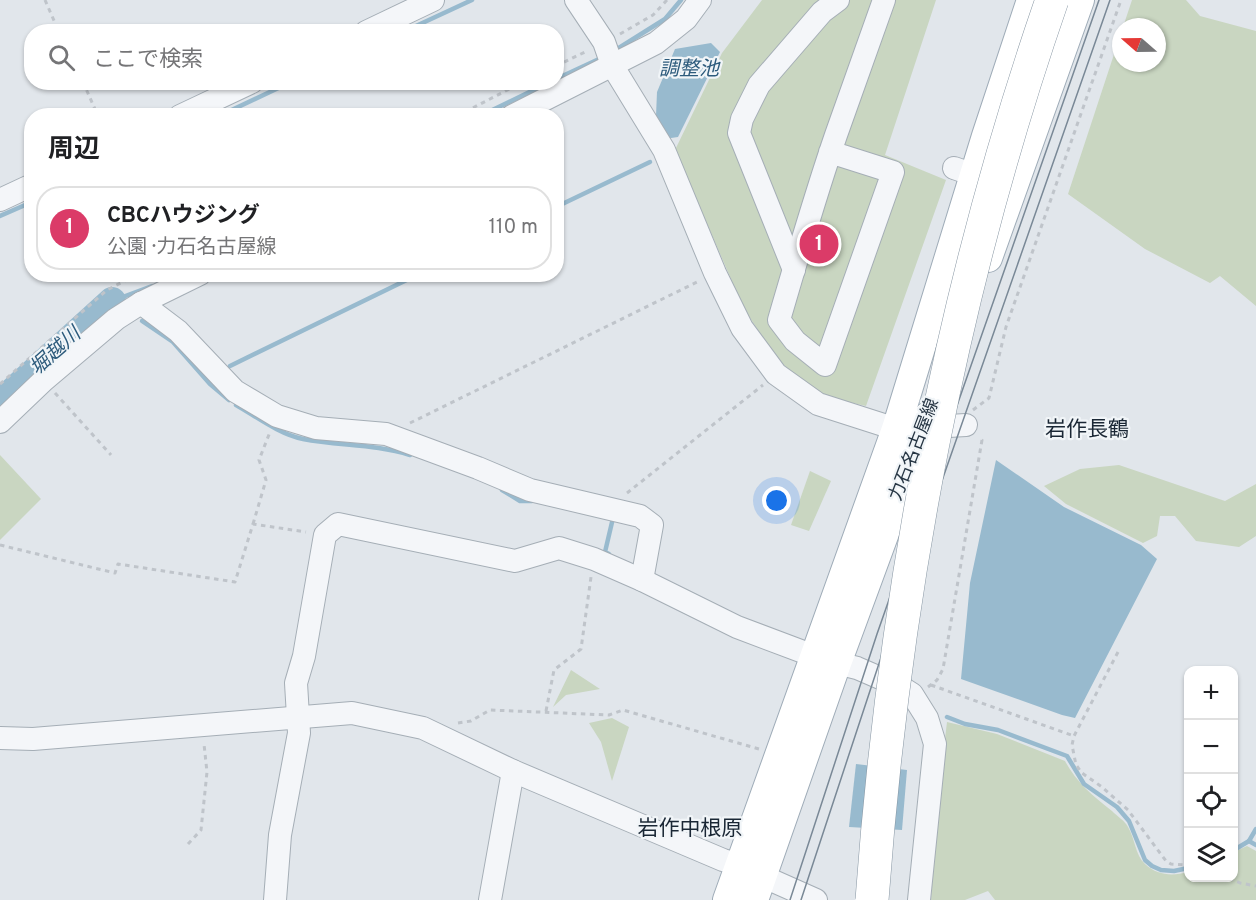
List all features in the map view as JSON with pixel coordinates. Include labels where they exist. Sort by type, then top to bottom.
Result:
[{"type":"highway","points":[[859,900],[868,785],[883,666],[913,475],[939,351],[970,222],[1002,108],[1037,0]]},
{"type":"highway","points":[[872,900],[899,643],[916,536],[939,417],[983,225],[1015,113],[1052,0]]},
{"type":"main road","name":"力石名古屋線","points":[[727,900],[752,880],[826,659],[896,429],[964,171],[1031,0]]},
{"type":"main road","name":"力石名古屋線","points":[[752,880],[779,754],[826,659],[924,428],[1007,207],[1080,0]]},
{"type":"street","points":[[383,24],[433,0]]},
{"type":"street","points":[[576,0],[604,42],[612,65],[664,150],[715,273],[742,328],[776,374],[818,404],[896,429],[966,425]]},
{"type":"street","points":[[564,89],[656,43],[686,19],[700,0]]},
{"type":"street","points":[[794,270],[739,133],[742,119],[759,85],[822,12],[838,0]]},
{"type":"street","points":[[830,152],[896,163],[825,365],[795,341],[779,320],[830,152],[884,0]]},
{"type":"street","points":[[197,108],[235,90]]},
{"type":"street","points":[[528,108],[563,90]]},
{"type":"street","points":[[0,200],[24,189]]},
{"type":"street","points":[[0,422],[44,380],[116,319],[141,303],[184,282]]},
{"type":"street","points":[[141,303],[178,331],[235,391],[277,416],[316,428],[386,434],[530,490],[640,516],[652,525],[642,580]]},
{"type":"street","points":[[275,900],[280,836],[299,734],[296,683],[304,656],[325,535],[338,524],[515,561],[559,548],[594,559],[642,580],[737,627],[857,668],[902,687],[922,690],[933,735],[933,758],[919,900]]},
{"type":"street","points":[[0,738],[33,739],[352,713],[423,728],[513,771],[723,860],[752,880],[816,900]]},
{"type":"street","points":[[490,900],[513,771]]},
{"type":"path","points":[[45,0],[56,24]]},
{"type":"path","points":[[564,62],[632,29],[653,15],[668,0]]},
{"type":"path","points":[[87,90],[94,108]]},
{"type":"path","points":[[473,108],[507,90]]},
{"type":"path","points":[[386,434],[715,273]]},
{"type":"path","points":[[0,384],[108,290],[123,282]]},
{"type":"path","points":[[609,508],[776,374]]},
{"type":"path","points":[[44,380],[111,454]]},
{"type":"path","points":[[0,545],[115,573],[118,564],[235,582],[266,480],[259,460],[277,416]]},
{"type":"path","points":[[922,690],[937,680],[943,669],[982,440],[966,425]]},
{"type":"path","points":[[253,524],[325,535]]},
{"type":"path","points":[[546,711],[554,670],[581,649],[594,559]]},
{"type":"path","points":[[1118,652],[1074,736],[1072,745],[1076,765],[1082,773],[1128,810],[1166,861],[1184,865]]},
{"type":"path","points":[[922,690],[1074,736]]},
{"type":"path","points":[[423,728],[471,722],[490,710],[609,715],[623,710],[779,754]]},
{"type":"path","points":[[188,844],[201,830],[207,772],[202,726]]},
{"type":"path","points":[[1238,882],[1256,886]]},
{"type":"green space","points":[[762,0],[936,0],[885,155],[946,180],[866,406],[818,395],[778,360],[744,309],[675,150],[722,53]]},
{"type":"green space","points":[[1132,0],[1186,0],[1200,16],[1256,31],[1256,306],[1220,276],[1210,283],[1145,249],[1068,194],[1112,60],[1112,72],[1166,72],[1166,18],[1126,18]]},
{"type":"green space","points":[[0,455],[41,499],[0,540]]},
{"type":"green space","points":[[1119,465],[1225,501],[1256,484],[1256,536],[1239,547],[1196,541],[1175,516],[1160,516],[1157,536],[1143,543],[1066,504],[1044,486],[1080,469]]},
{"type":"green space","points":[[810,471],[831,481],[809,531],[791,525]]},
{"type":"green space","points":[[571,670],[600,689],[566,695],[553,707]]},
{"type":"green space","points":[[612,718],[629,727],[612,781],[601,742],[589,723]]},
{"type":"green space","points":[[947,722],[997,734],[1065,761],[1074,776],[1125,823],[1142,860],[1155,871],[1171,874],[1184,873],[1184,882],[1238,882],[1238,850],[1247,846],[1256,851],[1256,900],[995,900],[988,891],[965,900],[931,900],[936,815]]},
{"type":"water","name":"調整池","points":[[711,43],[720,52],[678,137],[664,139],[656,116],[657,92],[675,49]]},
{"type":"water","points":[[996,460],[1064,507],[1141,545],[1157,559],[1075,718],[961,679],[970,583]]},
{"type":"water","points":[[856,764],[907,770],[902,830],[849,827]]},
{"type":"waterway","points":[[420,24],[472,0]]},
{"type":"waterway","points":[[614,51],[665,19],[681,0]]},
{"type":"waterway","points":[[564,75],[599,59]]},
{"type":"waterway","points":[[236,108],[274,90]]},
{"type":"waterway","points":[[496,108],[534,90]]},
{"type":"waterway","points":[[564,203],[650,162]]},
{"type":"waterway","points":[[0,216],[24,206]]},
{"type":"waterway","points":[[230,366],[403,282]]},
{"type":"waterway","points":[[112,301],[152,286]]},
{"type":"waterway","name":"堀越川","points":[[0,403],[112,301]]},
{"type":"waterway","points":[[142,321],[173,342],[210,384],[229,400]]},
{"type":"waterway","points":[[236,405],[294,437],[397,451],[410,455]]},
{"type":"waterway","points":[[502,490],[520,501],[532,501]]},
{"type":"waterway","points":[[609,554],[605,552],[613,518]]},
{"type":"waterway","points":[[947,717],[965,724],[998,730],[1067,756],[1084,784],[1117,807],[1129,821],[1145,860],[1161,870],[1184,869]]},
{"type":"waterway","points":[[1249,841],[1256,829]]},
{"type":"waterway","points":[[1238,848],[1249,841],[1256,845]]},
{"type":"tram line","points":[[790,900],[877,634],[1099,0]]},
{"type":"tram line","points":[[801,900],[895,615],[1110,0]]},
{"type":"place","name":"CBCハウジング","points":[[819,244]]},
{"type":"district","name":"岩作長鶴","points":[[1087,430]]},
{"type":"district","name":"岩作中根原","points":[[690,829]]}]
